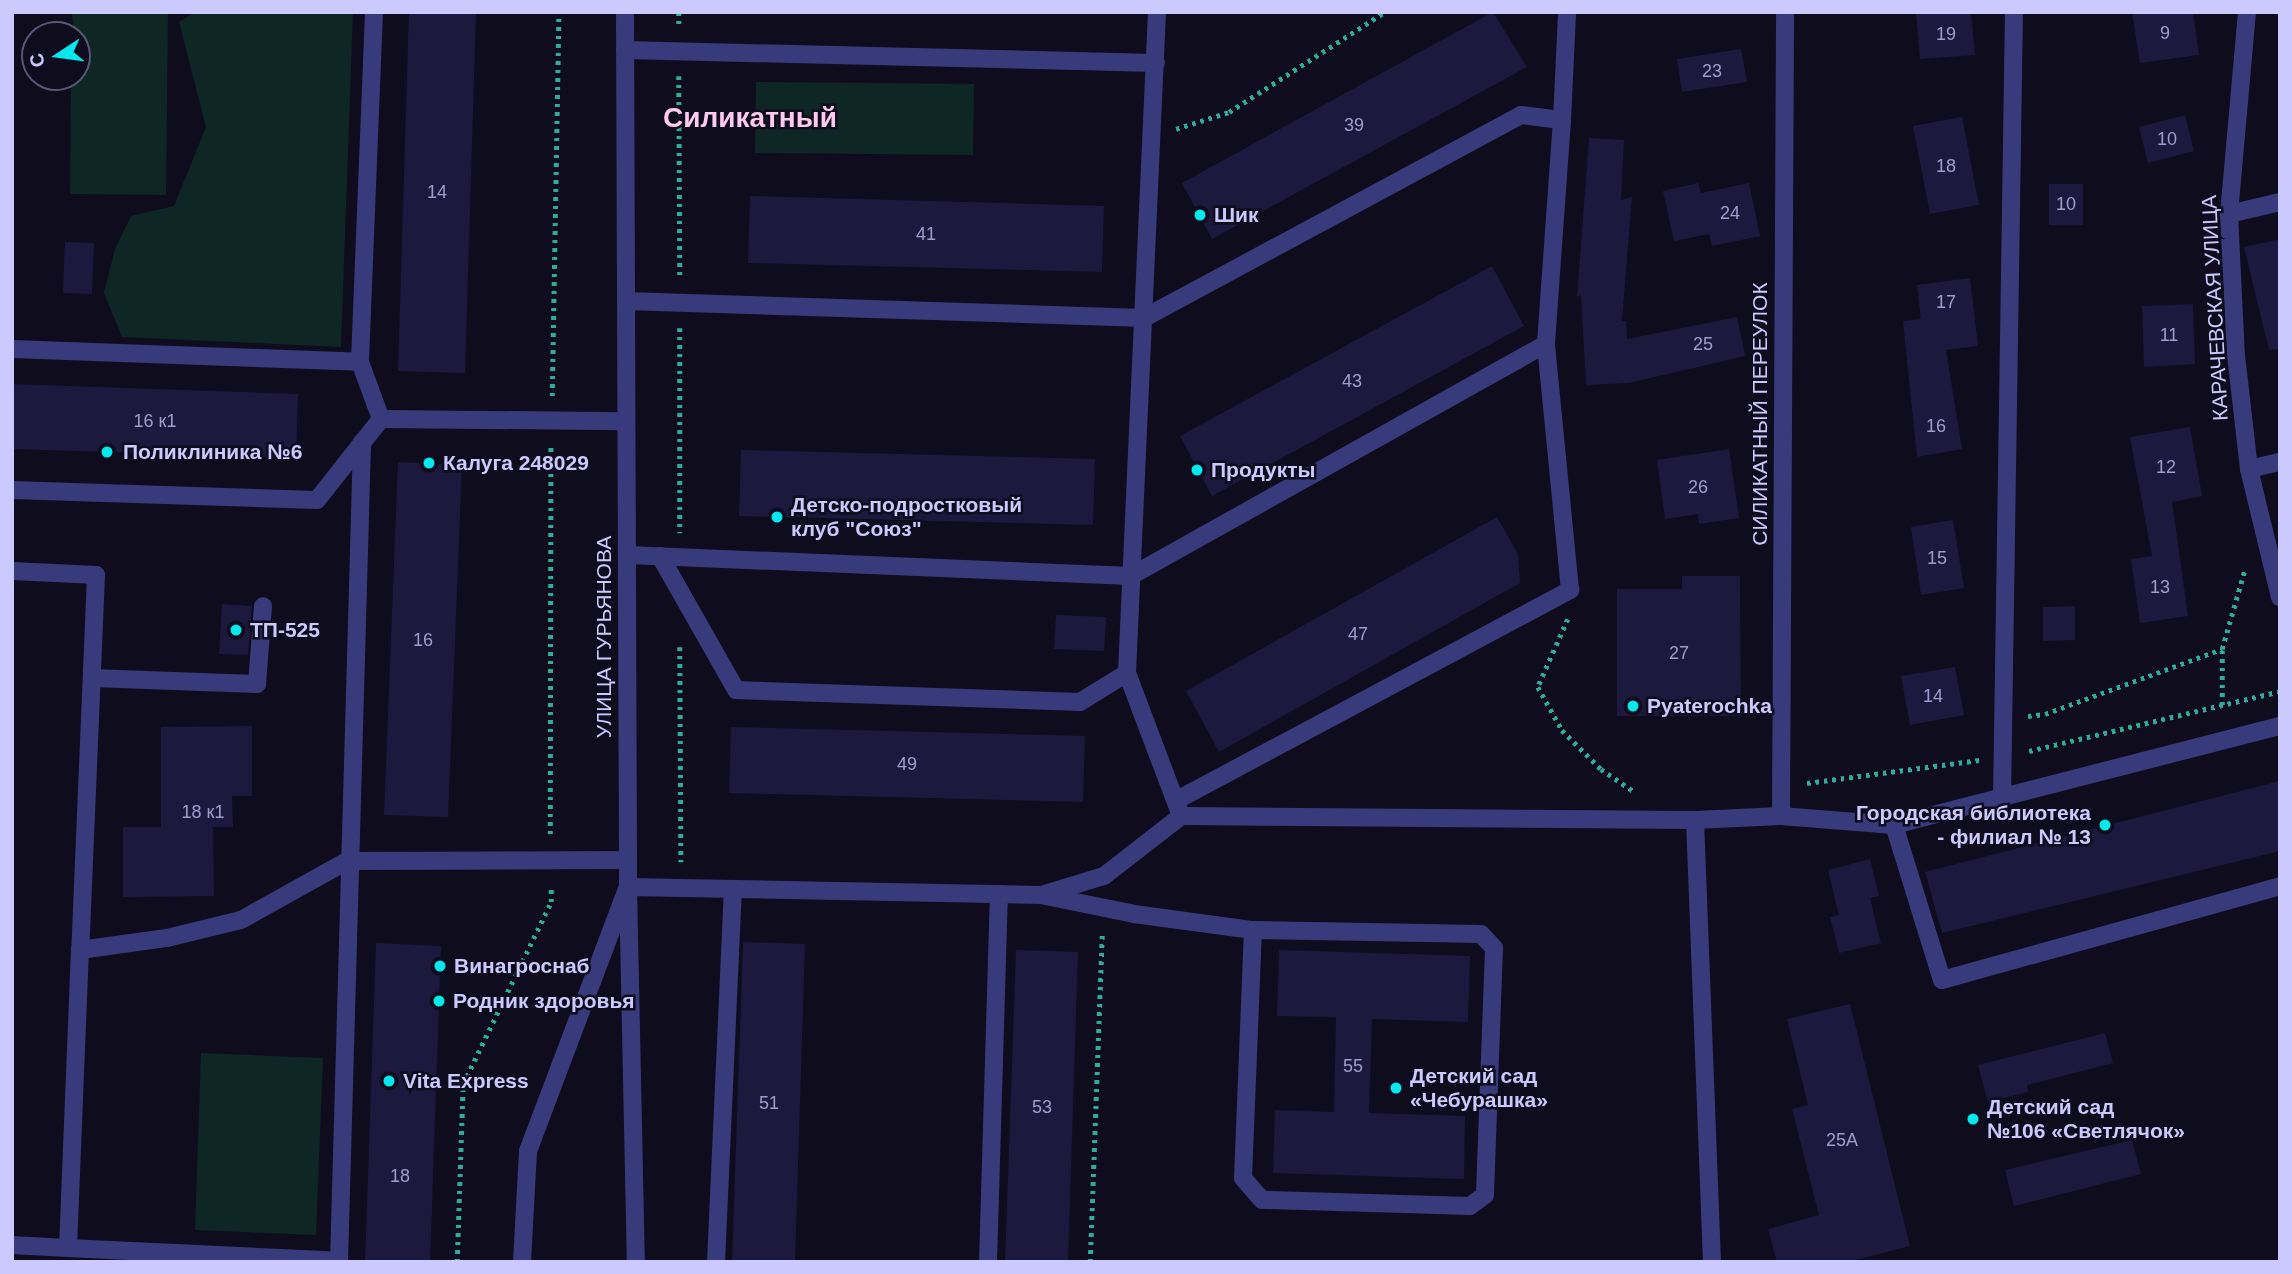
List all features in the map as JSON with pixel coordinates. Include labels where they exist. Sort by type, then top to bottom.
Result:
[{"type":"street","points":[[374,12],[360,362],[381,419]]},
{"type":"street","name":"УЛИЦА ГУРЬЯНОВА","points":[[625,12],[628,887],[636,1262]]},
{"type":"street","points":[[1157,12],[1127,673],[1179,808]]},
{"type":"street","points":[[1041,895],[1104,876],[1179,808],[1570,590],[1546,344],[1567,12]]},
{"type":"street","name":"СИЛИКАТНЫЙ ПЕРЕУЛОК","points":[[1781,816],[1785,12]]},
{"type":"street","points":[[2002,800],[2014,12]]},
{"type":"street","name":"КАРАЧЕВСКАЯ УЛИЦА","points":[[2247,12],[2229,214],[2236,355],[2249,469],[2280,597]]},
{"type":"street","points":[[625,50],[1156,63]]},
{"type":"street","points":[[626,301],[1143,318],[1521,115],[1562,120]]},
{"type":"street","points":[[2229,214],[2280,202]]},
{"type":"street","points":[[627,555],[1131,576],[1546,344]]},
{"type":"street","points":[[12,349],[360,362]]},
{"type":"street","points":[[381,419],[626,421]]},
{"type":"street","points":[[12,490],[317,500],[381,419]]},
{"type":"street","points":[[12,1245],[339,1261],[350,947],[348,861],[362,442]]},
{"type":"street","points":[[2249,469],[2280,461]]},
{"type":"street","points":[[660,556],[736,690],[1080,702],[1127,673]]},
{"type":"street","points":[[12,571],[96,575],[68,1248]]},
{"type":"street","points":[[92,678],[257,684],[262,606]]},
{"type":"street","points":[[1179,808],[1695,820],[1781,816],[1894,825],[2002,800],[2280,726]]},
{"type":"street","points":[[1695,820],[1712,1262]]},
{"type":"street","points":[[1894,825],[1942,981],[2280,886]]},
{"type":"street","points":[[80,950],[167,938],[241,920],[348,861],[628,860]]},
{"type":"street","points":[[522,1262],[528,1150],[628,887],[1041,895],[1100,907],[1253,930],[1481,934],[1494,948],[1485,1195],[1469,1206],[1262,1200],[1243,1178],[1253,930]]},
{"type":"street","points":[[716,1262],[733,889]]},
{"type":"street","points":[[988,1262],[999,894]]},
{"type":"path","points":[[457,1262],[463,1084],[551,902],[551,421],[559,12]]},
{"type":"path","points":[[679,12],[681,557]]},
{"type":"path","points":[[1153,136],[1229,112],[1385,12]]},
{"type":"path","points":[[2222,705],[2222,649],[2260,517]]},
{"type":"path","points":[[1570,590],[1568,628],[1552,649],[1538,687],[1562,730],[1601,769],[1639,794],[1625,795]]},
{"type":"path","points":[[680,592],[681,888]]},
{"type":"path","points":[[2003,719],[2045,714],[2222,649]]},
{"type":"path","points":[[1781,787],[2003,757],[2280,691]]},
{"type":"path","points":[[1090,1262],[1098,1117],[1096,1019],[1104,958],[1100,907]]},
{"type":"green space","points":[[72,12],[168,12],[166,195],[70,194],[71,91],[91,91],[91,21],[73,21]]},
{"type":"green space","points":[[195,12],[353,12],[341,347],[122,337],[104,293],[115,249],[131,216],[174,206],[206,127],[179,22]]},
{"type":"green space","points":[[756,82],[974,84],[973,155],[755,153]]},
{"type":"green space","points":[[201,1053],[323,1058],[316,1235],[195,1230]]},
{"type":"building","points":[[409,12],[476,12],[465,373],[398,371]]},
{"type":"building","points":[[1493,12],[1527,67],[1212,239],[1182,183]]},
{"type":"building","points":[[1916,12],[1971,12],[1975,55],[1920,59]]},
{"type":"building","points":[[2132,12],[2193,12],[2199,55],[2140,63]]},
{"type":"building","points":[[1741,49],[1747,82],[1682,92],[1677,59]]},
{"type":"building","points":[[2185,115],[2194,151],[2148,163],[2139,127]]},
{"type":"building","points":[[1962,117],[1979,205],[1930,214],[1913,126]]},
{"type":"building","points":[[1589,138],[1624,140],[1621,200],[1632,197],[1622,321],[1626,321],[1627,339],[1737,317],[1745,356],[1629,383],[1586,385],[1581,295],[1577,297]]},
{"type":"building","points":[[1698,183],[1701,193],[1749,183],[1760,236],[1712,246],[1709,234],[1674,241],[1663,191]]},
{"type":"building","points":[[2049,184],[2083,184],[2083,225],[2049,225]]},
{"type":"building","points":[[750,196],[1104,206],[1102,272],[748,263]]},
{"type":"building","points":[[2280,239],[2280,349],[2269,350],[2244,247]]},
{"type":"building","points":[[65,242],[94,243],[92,294],[63,293]]},
{"type":"building","points":[[1492,266],[1524,326],[1212,496],[1180,436]]},
{"type":"building","points":[[1970,278],[1978,346],[1946,350],[1962,449],[1917,457],[1903,321],[1921,319],[1917,285]]},
{"type":"building","points":[[2193,304],[2195,364],[2144,367],[2142,306]]},
{"type":"building","points":[[12,384],[298,394],[296,458],[12,449]]},
{"type":"building","points":[[2190,427],[2202,496],[2172,502],[2188,616],[2140,623],[2131,559],[2152,556],[2130,437]]},
{"type":"building","points":[[1729,449],[1739,518],[1699,524],[1698,514],[1665,519],[1657,460]]},
{"type":"building","points":[[741,450],[1095,459],[1093,525],[739,516]]},
{"type":"building","points":[[398,462],[462,465],[448,817],[384,815]]},
{"type":"building","points":[[1497,517],[1518,554],[1520,583],[1219,752],[1186,691]]},
{"type":"building","points":[[1953,520],[1964,588],[1921,595],[1911,527]]},
{"type":"building","points":[[1682,576],[1740,576],[1741,716],[1617,716],[1617,589],[1682,589]]},
{"type":"building","name":"ТП-525","points":[[222,604],[252,606],[248,655],[219,654]]},
{"type":"building","points":[[2075,606],[2075,640],[2043,641],[2043,607]]},
{"type":"building","points":[[1056,615],[1106,617],[1104,651],[1054,649]]},
{"type":"building","points":[[1955,667],[1964,715],[1910,725],[1901,676]]},
{"type":"building","points":[[252,726],[252,796],[232,796],[233,827],[213,827],[214,896],[123,897],[123,827],[161,827],[161,727]]},
{"type":"building","points":[[731,727],[1085,736],[1083,802],[729,793]]},
{"type":"building","points":[[2280,781],[2280,851],[1942,933],[1925,872]]},
{"type":"building","points":[[1870,859],[1879,896],[1870,898],[1881,943],[1839,953],[1830,917],[1839,915],[1828,870]]},
{"type":"building","points":[[743,942],[805,944],[795,1262],[732,1262]]},
{"type":"building","points":[[376,943],[441,946],[430,1262],[365,1262]]},
{"type":"building","points":[[1016,950],[1078,952],[1068,1262],[1005,1262]]},
{"type":"building","points":[[1279,950],[1470,956],[1468,1022],[1372,1019],[1369,1113],[1465,1116],[1464,1179],[1273,1173],[1275,1110],[1334,1112],[1336,1017],[1277,1016]]},
{"type":"building","points":[[1850,1004],[1910,1246],[1848,1262],[1777,1262],[1768,1229],[1819,1215],[1792,1109],[1808,1105],[1787,1019]]},
{"type":"building","points":[[2105,1033],[2113,1063],[2027,1085],[2028,1092],[1988,1102],[1978,1065]]},
{"type":"building","points":[[2132,1140],[2141,1174],[2014,1206],[2005,1170]]},
{"type":"place","name":"Шик","points":[[1200,215]]},
{"type":"place","name":"Поликлиника №6","points":[[107,452]]},
{"type":"place","name":"Калуга 248029","points":[[429,463]]},
{"type":"place","name":"Продукты","points":[[1197,470]]},
{"type":"place","name":"Детско-подростковый клуб \"Союз\"","points":[[777,517]]},
{"type":"place","name":"ТП-525","points":[[236,630]]},
{"type":"place","name":"Pyaterochka","points":[[1633,706]]},
{"type":"place","name":"Городская библиотека - филиал № 13","points":[[2105,825]]},
{"type":"place","name":"Винагроснаб","points":[[440,966]]},
{"type":"place","name":"Родник здоровья","points":[[439,1001]]},
{"type":"place","name":"Vita Express","points":[[389,1081]]},
{"type":"place","name":"Детский сад «Чебурашка»","points":[[1396,1088]]},
{"type":"place","name":"Детский сад №106 «Светлячок»","points":[[1973,1119]]},
{"type":"district","name":"Силикатный","points":[[750,118]]}]
